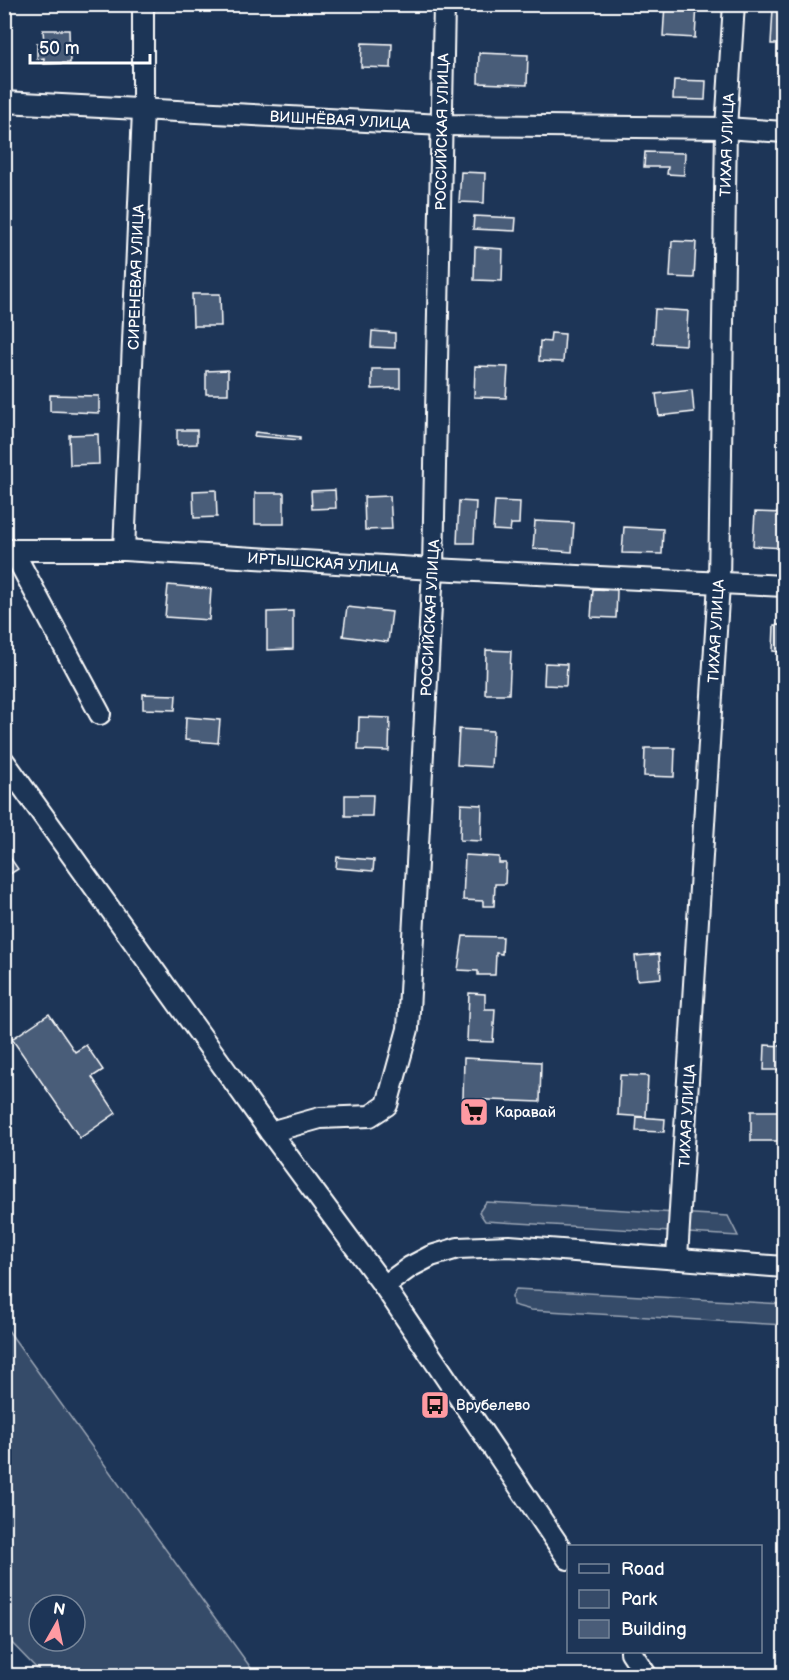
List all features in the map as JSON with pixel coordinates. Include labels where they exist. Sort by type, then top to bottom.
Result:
[{"type":"street","name":"СИРЕНЕВАЯ УЛИЦА","points":[[124,550],[143,111],[143,4]]},
{"type":"street","name":"РОССИЙСКАЯ УЛИЦА","points":[[270,1132],[320,1118],[370,1116],[387,1105],[408,1029],[433,569],[444,4]]},
{"type":"street","name":"ТИХАЯ УЛИЦА","points":[[677,1257],[719,583],[726,128],[734,4]]},
{"type":"street","name":"ВИШНЁВАЯ УЛИЦА","points":[[4,102],[442,125],[726,128],[784,132]]},
{"type":"street","name":"ИРТЫШСКАЯ УЛИЦА","points":[[9,551],[124,550],[433,569],[784,586]]},
{"type":"street","points":[[9,551],[100,714]]},
{"type":"street","points":[[4,761],[270,1132],[384,1286],[567,1558]]},
{"type":"street","points":[[384,1286],[420,1262],[458,1248],[508,1246],[677,1257],[784,1267]]},
{"type":"street","points":[[632,1653],[647,1676]]},
{"type":"green space","points":[[486,1202],[728,1216],[738,1236],[485,1221],[479,1212]]},
{"type":"green space","points":[[516,1289],[784,1304],[784,1325],[531,1310],[513,1305],[512,1296]]},
{"type":"green space","points":[[5,1326],[256,1675],[43,1675],[5,1636]]},
{"type":"building","points":[[393,4],[408,4],[408,9],[393,9]]},
{"type":"building","points":[[665,4],[697,4],[695,38],[663,36]]},
{"type":"building","points":[[773,9],[784,10],[784,44],[771,44]]},
{"type":"building","points":[[43,30],[69,30],[70,63],[44,64],[44,58],[37,59],[37,43],[44,43]]},
{"type":"building","points":[[362,43],[392,44],[391,68],[361,67]]},
{"type":"building","points":[[479,53],[528,55],[527,85],[478,83]]},
{"type":"building","points":[[674,80],[706,81],[705,100],[673,99]]},
{"type":"building","points":[[645,152],[685,153],[684,175],[667,174],[668,167],[644,167]]},
{"type":"building","points":[[461,172],[485,173],[484,203],[459,202]]},
{"type":"building","points":[[474,216],[516,218],[515,231],[473,229]]},
{"type":"building","points":[[672,241],[696,242],[694,278],[670,277]]},
{"type":"building","points":[[475,247],[503,249],[502,281],[474,280]]},
{"type":"building","points":[[192,294],[220,294],[221,326],[193,326]]},
{"type":"building","points":[[655,309],[688,311],[686,345],[653,343]]},
{"type":"building","points":[[372,331],[395,333],[395,348],[371,347]]},
{"type":"building","points":[[551,333],[565,334],[563,362],[539,361],[540,341],[550,342]]},
{"type":"building","points":[[475,366],[508,367],[506,398],[474,397]]},
{"type":"building","points":[[372,369],[400,369],[400,388],[372,389]]},
{"type":"building","points":[[228,370],[228,394],[206,394],[206,371]]},
{"type":"building","points":[[779,387],[784,387],[784,421],[779,421]]},
{"type":"building","points":[[692,390],[694,412],[659,416],[656,394]]},
{"type":"building","points":[[50,395],[99,396],[99,413],[50,411]]},
{"type":"building","points":[[177,430],[197,430],[197,444],[177,445]]},
{"type":"building","points":[[255,432],[300,437],[300,440],[254,436]]},
{"type":"building","points":[[98,434],[99,464],[70,465],[69,435]]},
{"type":"building","points":[[216,490],[217,517],[194,518],[193,491]]},
{"type":"building","points":[[335,490],[336,508],[312,509],[311,491]]},
{"type":"building","points":[[255,493],[284,493],[284,524],[255,524]]},
{"type":"building","points":[[390,496],[392,529],[365,530],[364,497]]},
{"type":"building","points":[[459,501],[476,502],[474,543],[457,543]]},
{"type":"building","points":[[495,501],[520,502],[519,524],[511,524],[510,531],[493,530]]},
{"type":"building","points":[[755,512],[784,513],[784,548],[753,546]]},
{"type":"building","points":[[535,521],[574,523],[572,552],[533,549]]},
{"type":"building","points":[[624,527],[663,529],[662,554],[622,553]]},
{"type":"building","points":[[168,585],[211,589],[209,620],[165,617]]},
{"type":"building","points":[[593,589],[617,590],[616,618],[591,617]]},
{"type":"building","points":[[347,607],[392,612],[388,642],[343,636]]},
{"type":"building","points":[[293,611],[293,649],[267,650],[267,612]]},
{"type":"building","points":[[774,625],[784,625],[784,652],[773,651]]},
{"type":"building","points":[[486,650],[511,651],[509,694],[485,694]]},
{"type":"building","points":[[545,663],[567,664],[566,686],[544,685]]},
{"type":"building","points":[[143,694],[176,695],[175,710],[143,709]]},
{"type":"building","points":[[186,717],[220,720],[218,743],[185,740]]},
{"type":"building","points":[[359,717],[390,718],[389,751],[358,750]]},
{"type":"building","points":[[459,729],[493,731],[491,767],[457,765]]},
{"type":"building","points":[[645,748],[675,748],[674,777],[644,776]]},
{"type":"building","points":[[345,795],[373,795],[372,816],[345,816]]},
{"type":"building","points":[[461,804],[482,805],[481,841],[460,840]]},
{"type":"building","points":[[4,849],[18,869],[4,878]]},
{"type":"building","points":[[465,855],[499,857],[499,863],[506,863],[505,884],[495,884],[494,906],[483,906],[483,901],[463,900]]},
{"type":"building","points":[[337,857],[374,860],[373,871],[336,868]]},
{"type":"building","points":[[463,936],[503,937],[502,954],[496,953],[495,975],[478,975],[478,971],[458,970]]},
{"type":"building","points":[[659,954],[661,978],[637,980],[635,956]]},
{"type":"building","points":[[469,993],[485,994],[485,1009],[495,1009],[493,1042],[467,1041]]},
{"type":"building","points":[[49,1014],[75,1052],[86,1045],[103,1070],[92,1077],[116,1113],[80,1138],[12,1039]]},
{"type":"building","points":[[765,1045],[784,1046],[783,1070],[764,1070]]},
{"type":"building","points":[[464,1058],[541,1062],[540,1102],[463,1099]]},
{"type":"building","points":[[620,1075],[648,1076],[646,1117],[618,1115]]},
{"type":"building","points":[[751,1111],[783,1111],[783,1141],[751,1141]]},
{"type":"building","points":[[637,1117],[665,1119],[664,1132],[636,1131]]},
{"type":"place","name":"Каравай","points":[[474,1112]]},
{"type":"place","name":"Врубелево","points":[[435,1405]]}]
